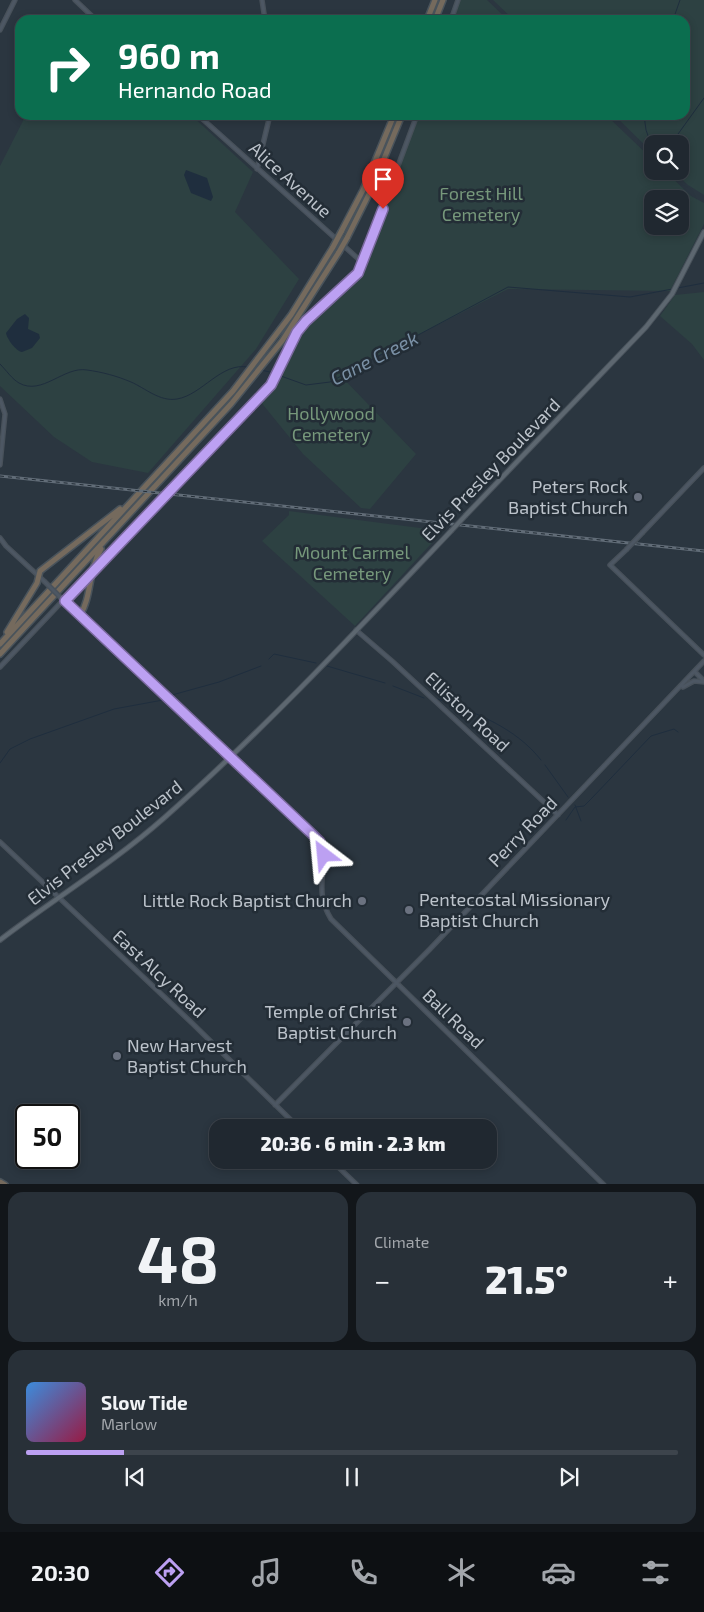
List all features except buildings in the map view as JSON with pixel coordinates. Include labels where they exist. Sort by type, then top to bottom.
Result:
[{"type":"highway","points":[[430,15],[434,0]]},
{"type":"highway","points":[[437,15],[443,0]]},
{"type":"highway","points":[[0,643],[248,373],[298,306],[333,247],[363,190],[392,120]]},
{"type":"highway","points":[[0,654],[263,365],[309,301],[347,238],[378,175],[400,120]]},
{"type":"highway","points":[[0,643],[37,583],[40,571],[133,500]]},
{"type":"highway","points":[[80,615],[84,608],[92,567],[107,538]]},
{"type":"highway","points":[[0,1182],[5,1184]]},
{"type":"main road","name":"Elvis Presley Boulevard","points":[[0,940],[59,899],[163,819],[230,757],[356,630],[646,327],[672,294],[704,232]]},
{"type":"street","points":[[0,30],[15,0]]},
{"type":"street","points":[[75,0],[91,15]]},
{"type":"street","points":[[262,0],[264,15]]},
{"type":"street","points":[[453,15],[458,0]]},
{"type":"street","name":"Alice Avenue","points":[[203,120],[364,264]]},
{"type":"street","points":[[257,169],[269,120]]},
{"type":"street","points":[[0,666],[65,601],[88,574],[172,490],[276,380],[297,332],[306,321],[358,273],[364,264],[415,120]]},
{"type":"street","points":[[0,399],[5,414],[0,465]]},
{"type":"street","points":[[704,468],[610,565],[704,655]]},
{"type":"street","points":[[0,538],[6,546],[230,757]]},
{"type":"street","name":"Elliston Road","points":[[356,630],[558,815]]},
{"type":"street","name":"Perry Road","points":[[275,1105],[395,982],[430,949],[704,661]]},
{"type":"street","points":[[695,672],[704,682]]},
{"type":"street","points":[[676,692],[690,682],[704,682]]},
{"type":"street","name":"Ball Road","points":[[230,757],[320,842],[324,855],[320,885],[326,911],[336,925],[604,1184]]},
{"type":"street","name":"East Alcy Road","points":[[0,842],[193,1024],[289,1119]]},
{"type":"street","points":[[341,1169],[357,1184]]},
{"type":"green space","points":[[460,0],[487,0],[503,15],[454,15]]},
{"type":"green space","points":[[493,0],[704,0],[704,195],[683,180],[689,180],[689,135],[644,135],[644,144],[619,120],[690,120],[690,15],[509,15]]},
{"type":"green space","points":[[23,120],[196,120],[253,172],[235,212],[299,279],[256,349],[148,473],[92,462],[54,437],[0,386],[0,166]]},
{"type":"green space","name":"Forest Hill Cemetery","points":[[416,120],[611,120],[644,151],[644,180],[674,180],[685,190],[644,190],[644,235],[689,235],[689,194],[704,203],[704,224],[670,291],[508,289],[340,375],[416,454],[370,509],[361,508],[303,454],[260,401],[276,384],[299,333],[362,270]]},
{"type":"green space","points":[[704,292],[704,360],[692,344],[660,316],[675,295]]},
{"type":"green space","name":"Mount Carmel Cemetery","points":[[289,511],[443,531],[355,626],[262,541],[289,515]]},
{"type":"water","points":[[186,170],[207,178],[213,197],[211,201],[191,193],[184,175]]},
{"type":"water","points":[[25,314],[29,318],[28,329],[39,334],[40,338],[32,348],[22,352],[12,344],[6,333],[17,319]]},
{"type":"waterway","points":[[675,15],[680,0]]},
{"type":"waterway","points":[[690,117],[704,98]]},
{"type":"waterway","points":[[645,120],[648,135]]},
{"type":"waterway","points":[[677,135],[688,120]]},
{"type":"waterway","name":"Cane Creek","points":[[278,375],[306,385],[330,382],[508,287],[630,297],[704,283]]},
{"type":"waterway","name":"Cane Creek","points":[[0,364],[16,381],[28,386],[45,384],[70,372],[87,370],[120,378],[159,397],[171,399],[177,399],[195,392],[229,369],[248,367]]},
{"type":"waterway","name":"Cane Creek","points":[[261,370],[274,373]]},
{"type":"waterway","points":[[269,659],[274,654],[316,663]]},
{"type":"waterway","points":[[172,695],[219,682],[261,666]]},
{"type":"waterway","points":[[327,666],[385,683]]},
{"type":"waterway","points":[[393,686],[424,698]]},
{"type":"waterway","points":[[438,699],[494,722],[531,748],[541,760]]},
{"type":"waterway","points":[[0,763],[10,749],[30,739],[114,709],[163,700]]},
{"type":"waterway","points":[[566,820],[575,807],[584,806],[651,736],[674,729],[678,732]]},
{"type":"waterway","points":[[545,765],[568,797]]},
{"type":"waterway","points":[[575,805],[581,821]]},
{"type":"railway","points":[[0,476],[704,551]]},
{"type":"place","name":"Peters Rock Baptist Church","points":[[638,497]]},
{"type":"place","name":"Little Rock Baptist Church","points":[[362,901]]},
{"type":"place","name":"Pentecostal Missionary Baptist Church","points":[[409,910]]},
{"type":"place","name":"Temple of Christ Baptist Church","points":[[407,1022]]},
{"type":"place","name":"New Harvest Baptist Church","points":[[117,1056]]},
{"type":"route","points":[[324,855],[320,842],[312,834],[65,601],[94,568],[172,490],[276,380],[297,332],[306,321],[358,273],[364,264],[383,209]]},
{"type":"park label","name":"Hollywood Cemetery","points":[[331,424]]}]
